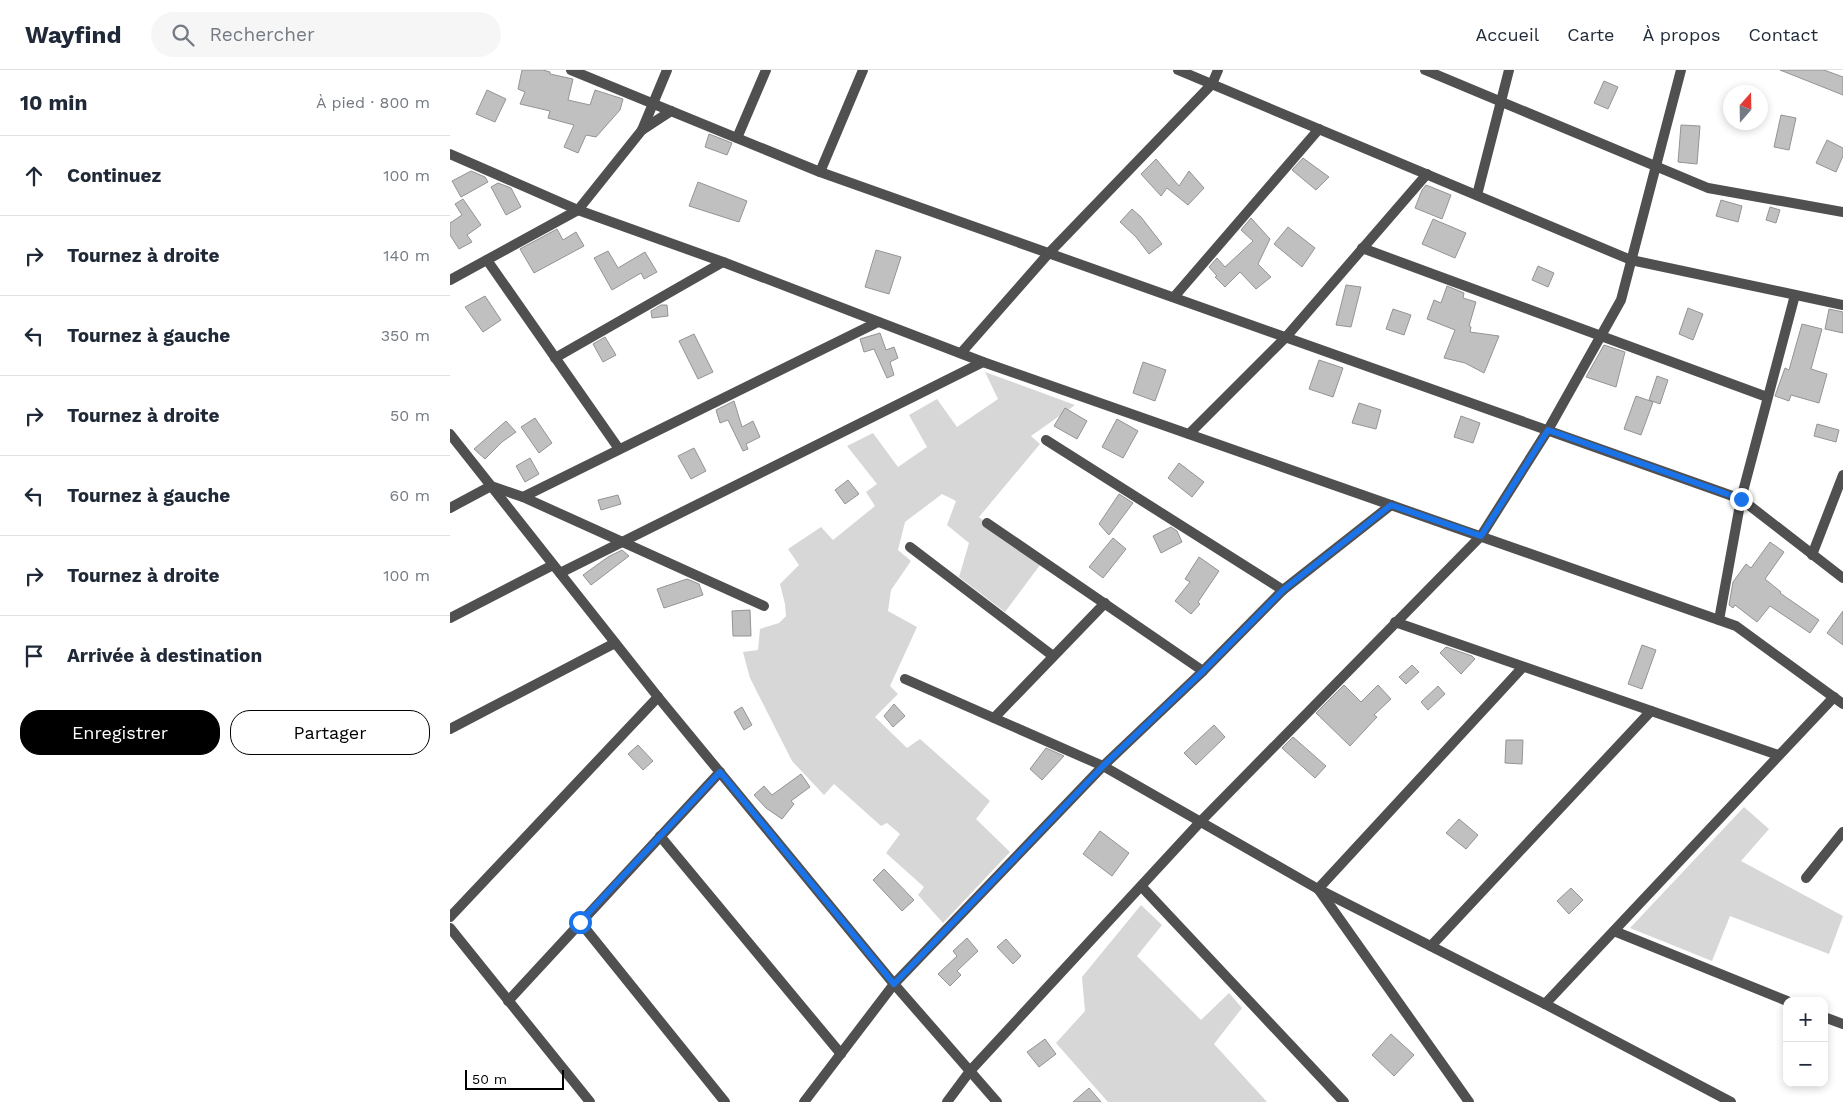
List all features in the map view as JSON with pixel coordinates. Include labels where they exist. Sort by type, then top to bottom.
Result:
[{"type":"street","points":[[571,70],[820,172],[1741,499],[1843,578]]},
{"type":"street","points":[[450,280],[578,210],[642,130],[667,70]]},
{"type":"street","points":[[737,138],[766,70]]},
{"type":"street","points":[[820,172],[863,70]]},
{"type":"street","points":[[1178,70],[1631,260],[1843,305]]},
{"type":"street","points":[[961,353],[1049,253],[1212,84],[1218,70]]},
{"type":"street","points":[[1425,70],[1708,188],[1843,212]]},
{"type":"street","points":[[1477,195],[1509,70]]},
{"type":"street","points":[[947,1102],[970,1070],[1142,888],[1202,820],[1481,536],[1548,430],[1621,300],[1681,70]]},
{"type":"street","points":[[642,130],[671,111]]},
{"type":"street","points":[[1174,298],[1319,129]]},
{"type":"street","points":[[452,156],[578,210],[723,262],[983,362],[1736,626],[1843,704]]},
{"type":"street","points":[[1189,434],[1286,337],[1427,174]]},
{"type":"street","points":[[1362,248],[1767,396]]},
{"type":"street","points":[[486,260],[619,449]]},
{"type":"street","points":[[555,358],[723,262]]},
{"type":"street","points":[[1719,620],[1741,499],[1795,295]]},
{"type":"street","points":[[523,497],[878,322]]},
{"type":"street","points":[[450,618],[620,541],[983,362]]},
{"type":"street","points":[[450,434],[658,697],[894,984],[996,1102]]},
{"type":"street","points":[[1046,440],[1283,590]]},
{"type":"street","points":[[1812,555],[1843,475]]},
{"type":"street","points":[[450,508],[491,486],[523,497],[764,606]]},
{"type":"street","points":[[804,1102],[894,984],[1103,766],[1203,671],[1283,590],[1391,505]]},
{"type":"street","points":[[986,524],[1203,671]]},
{"type":"street","points":[[910,547],[1053,656]]},
{"type":"street","points":[[994,718],[1105,603]]},
{"type":"street","points":[[1395,622],[1778,755]]},
{"type":"street","points":[[450,729],[615,643]]},
{"type":"street","points":[[1318,889],[1523,667]]},
{"type":"street","points":[[905,679],[1103,766],[1202,820],[1318,889],[1545,1004],[1731,1102]]},
{"type":"street","points":[[450,917],[658,697]]},
{"type":"street","points":[[1545,1004],[1834,697]]},
{"type":"street","points":[[1431,946],[1651,711]]},
{"type":"street","points":[[508,1001],[720,772]]},
{"type":"street","points":[[1806,878],[1843,832]]},
{"type":"street","points":[[660,836],[841,1054]]},
{"type":"street","points":[[1142,888],[1344,1102]]},
{"type":"street","points":[[1318,889],[1469,1102]]},
{"type":"street","points":[[580,922],[725,1102]]},
{"type":"street","points":[[450,928],[590,1102]]},
{"type":"street","points":[[1614,931],[1783,999]]},
{"type":"street","points":[[1828,1018],[1843,1024]]},
{"type":"shaded area","points":[[985,372],[1075,405],[1031,436],[1040,444],[979,517],[1040,565],[1005,612],[959,577],[969,543],[947,525],[956,501],[942,494],[905,522],[898,550],[911,561],[891,590],[888,611],[917,627],[890,686],[898,694],[875,717],[907,748],[920,739],[990,801],[976,819],[1010,852],[943,923],[918,895],[924,887],[886,853],[900,834],[887,823],[881,826],[834,784],[824,795],[792,761],[750,678],[743,652],[758,650],[760,629],[779,623],[786,616],[780,584],[799,565],[788,549],[821,527],[833,540],[875,506],[866,492],[877,484],[847,446],[873,433],[898,467],[927,447],[909,415],[937,399],[957,427],[998,399]]},
{"type":"shaded area","points":[[1744,807],[1769,829],[1741,861],[1843,916],[1829,954],[1730,916],[1712,961],[1630,928]]},
{"type":"shaded area","points":[[1141,905],[1162,925],[1137,956],[1201,1020],[1229,993],[1242,1008],[1214,1044],[1267,1102],[1108,1102],[1056,1043],[1085,1011],[1082,977]]},
{"type":"building","points":[[522,70],[543,70],[550,72],[550,74],[573,79],[568,100],[590,105],[595,90],[623,99],[620,110],[596,137],[586,135],[578,153],[564,147],[574,125],[548,118],[550,111],[520,104],[525,92],[518,89]]},
{"type":"building","points":[[1780,70],[1824,70],[1843,77],[1843,95]]},
{"type":"building","points":[[1604,81],[1618,87],[1608,109],[1594,103]]},
{"type":"building","points":[[487,90],[506,99],[495,122],[476,114]]},
{"type":"building","points":[[1781,115],[1796,118],[1789,150],[1774,147]]},
{"type":"building","points":[[1681,125],[1700,126],[1697,164],[1678,162]]},
{"type":"building","points":[[709,134],[732,143],[727,155],[705,147]]},
{"type":"building","points":[[1827,140],[1843,148],[1843,156],[1836,172],[1816,163]]},
{"type":"building","points":[[1303,158],[1329,177],[1316,190],[1292,170]]},
{"type":"building","points":[[1156,159],[1179,186],[1189,171],[1204,188],[1188,205],[1167,188],[1161,196],[1141,174]]},
{"type":"building","points":[[471,171],[485,177],[488,182],[461,197],[452,181]]},
{"type":"building","points":[[698,182],[747,201],[739,222],[689,206]]},
{"type":"building","points":[[498,183],[511,188],[521,207],[506,215],[491,187]]},
{"type":"building","points":[[1426,185],[1451,195],[1442,219],[1415,208]]},
{"type":"building","points":[[463,199],[481,225],[467,235],[472,242],[459,249],[450,235],[450,223],[462,215],[455,204]]},
{"type":"building","points":[[1721,200],[1742,206],[1738,222],[1716,216]]},
{"type":"building","points":[[1770,207],[1780,210],[1776,223],[1766,220]]},
{"type":"building","points":[[1132,209],[1141,217],[1162,244],[1149,254],[1136,237],[1120,222]]},
{"type":"building","points":[[1251,218],[1270,239],[1258,264],[1271,277],[1256,289],[1240,272],[1225,287],[1215,277],[1217,276],[1209,267],[1217,258],[1225,267],[1253,241],[1241,230]]},
{"type":"building","points":[[1433,219],[1466,233],[1455,258],[1422,244]]},
{"type":"building","points":[[1288,227],[1315,248],[1302,267],[1274,244]]},
{"type":"building","points":[[557,229],[563,240],[576,232],[584,246],[534,273],[520,249]]},
{"type":"building","points":[[876,250],[901,257],[889,294],[865,287]]},
{"type":"building","points":[[608,251],[618,268],[645,252],[657,272],[644,279],[641,273],[612,290],[594,258]]},
{"type":"building","points":[[1538,266],[1554,273],[1548,287],[1532,280]]},
{"type":"building","points":[[1346,285],[1361,287],[1351,327],[1336,325]]},
{"type":"building","points":[[1447,286],[1464,293],[1463,298],[1476,302],[1469,326],[1471,327],[1470,332],[1499,336],[1484,373],[1465,363],[1444,358],[1455,330],[1427,319],[1434,300],[1441,303]]},
{"type":"building","points":[[485,296],[501,320],[483,332],[465,307]]},
{"type":"building","points":[[661,305],[667,305],[668,316],[652,318],[651,311]]},
{"type":"building","points":[[1688,308],[1703,314],[1693,340],[1679,334]]},
{"type":"building","points":[[1393,309],[1411,315],[1404,335],[1386,329]]},
{"type":"building","points":[[1829,309],[1843,312],[1843,333],[1825,329]]},
{"type":"building","points":[[1802,324],[1822,329],[1811,369],[1827,374],[1819,403],[1791,395],[1789,401],[1775,396],[1785,368],[1789,370]]},
{"type":"building","points":[[880,333],[886,350],[894,347],[898,358],[890,362],[894,375],[887,378],[874,349],[864,352],[860,339]]},
{"type":"building","points":[[694,334],[713,372],[698,379],[679,341]]},
{"type":"building","points":[[605,337],[616,355],[603,362],[593,344]]},
{"type":"building","points":[[1604,345],[1625,352],[1616,387],[1586,377]]},
{"type":"building","points":[[1319,360],[1343,368],[1333,397],[1309,389]]},
{"type":"building","points":[[1143,362],[1166,370],[1155,401],[1133,393]]},
{"type":"building","points":[[1657,376],[1668,380],[1660,404],[1649,400]]},
{"type":"building","points":[[1636,396],[1653,402],[1641,435],[1624,429]]},
{"type":"building","points":[[734,401],[742,427],[753,421],[760,437],[746,444],[748,449],[743,451],[728,420],[720,423],[716,410]]},
{"type":"building","points":[[1359,403],[1381,410],[1376,429],[1352,423]]},
{"type":"building","points":[[1065,408],[1087,421],[1077,439],[1054,426]]},
{"type":"building","points":[[1461,416],[1480,423],[1473,443],[1454,437]]},
{"type":"building","points":[[535,418],[552,443],[539,453],[521,427]]},
{"type":"building","points":[[1117,419],[1138,431],[1123,458],[1102,447]]},
{"type":"building","points":[[506,421],[516,432],[502,442],[485,459],[474,449]]},
{"type":"building","points":[[1817,424],[1839,430],[1836,442],[1814,436]]},
{"type":"building","points":[[694,448],[706,471],[691,479],[678,456]]},
{"type":"building","points":[[530,458],[539,474],[525,482],[516,466]]},
{"type":"building","points":[[1179,463],[1204,482],[1192,497],[1168,478]]},
{"type":"building","points":[[848,480],[859,494],[845,504],[835,490]]},
{"type":"building","points":[[1119,494],[1133,503],[1109,535],[1099,524]]},
{"type":"building","points":[[618,495],[621,504],[601,510],[598,500]]},
{"type":"building","points":[[1171,527],[1177,531],[1182,542],[1161,553],[1153,536]]},
{"type":"building","points":[[1113,538],[1126,549],[1103,578],[1089,567]]},
{"type":"building","points":[[1770,542],[1784,552],[1765,579],[1780,593],[1819,620],[1810,633],[1770,606],[1757,622],[1735,605],[1733,608],[1729,605],[1733,582],[1746,564],[1751,568]]},
{"type":"building","points":[[622,550],[629,556],[591,585],[583,575],[608,557]]},
{"type":"building","points":[[1199,557],[1219,571],[1198,602],[1200,604],[1191,614],[1175,601],[1190,582],[1185,579]]},
{"type":"building","points":[[687,579],[699,584],[703,595],[664,608],[657,589]]},
{"type":"building","points":[[750,610],[751,636],[733,636],[732,611]]},
{"type":"building","points":[[1843,611],[1843,645],[1827,633]]},
{"type":"building","points":[[1642,645],[1656,650],[1642,689],[1628,684]]},
{"type":"building","points":[[1446,647],[1472,656],[1475,659],[1461,674],[1440,653]]},
{"type":"building","points":[[1412,665],[1419,672],[1406,684],[1399,677]]},
{"type":"building","points":[[1344,685],[1361,702],[1378,685],[1391,699],[1374,715],[1377,717],[1350,746],[1316,713]]},
{"type":"building","points":[[1438,686],[1445,694],[1428,710],[1421,702]]},
{"type":"building","points":[[894,704],[905,716],[893,727],[884,716]]},
{"type":"building","points":[[742,707],[752,725],[744,730],[734,712]]},
{"type":"building","points":[[1214,725],[1225,737],[1196,765],[1184,753]]},
{"type":"building","points":[[1293,737],[1326,766],[1315,778],[1282,748]]},
{"type":"building","points":[[1506,740],[1523,740],[1522,764],[1505,763]]},
{"type":"building","points":[[638,745],[653,761],[643,770],[628,754]]},
{"type":"building","points":[[1046,748],[1064,756],[1042,780],[1030,769]]},
{"type":"building","points":[[801,774],[810,787],[791,801],[794,804],[782,819],[766,808],[754,795],[764,786],[772,795]]},
{"type":"building","points":[[1459,819],[1478,835],[1466,849],[1446,833]]},
{"type":"building","points":[[1100,831],[1129,853],[1112,876],[1083,854]]},
{"type":"building","points":[[884,869],[914,900],[902,911],[873,880]]},
{"type":"building","points":[[1571,888],[1583,900],[1569,914],[1557,901]]},
{"type":"building","points":[[967,938],[978,951],[957,971],[961,975],[950,986],[938,974],[957,956],[953,951]]},
{"type":"building","points":[[1006,939],[1021,956],[1013,964],[997,947]]},
{"type":"building","points":[[1391,1034],[1414,1055],[1394,1076],[1372,1055]]},
{"type":"building","points":[[1045,1039],[1056,1054],[1039,1067],[1027,1052]]},
{"type":"building","points":[[1089,1088],[1101,1102],[1073,1102]]},
{"type":"route","points":[[580,922],[720,772],[894,984],[1103,766],[1203,671],[1283,590],[1391,505],[1481,536],[1548,430],[1741,499]]}]
